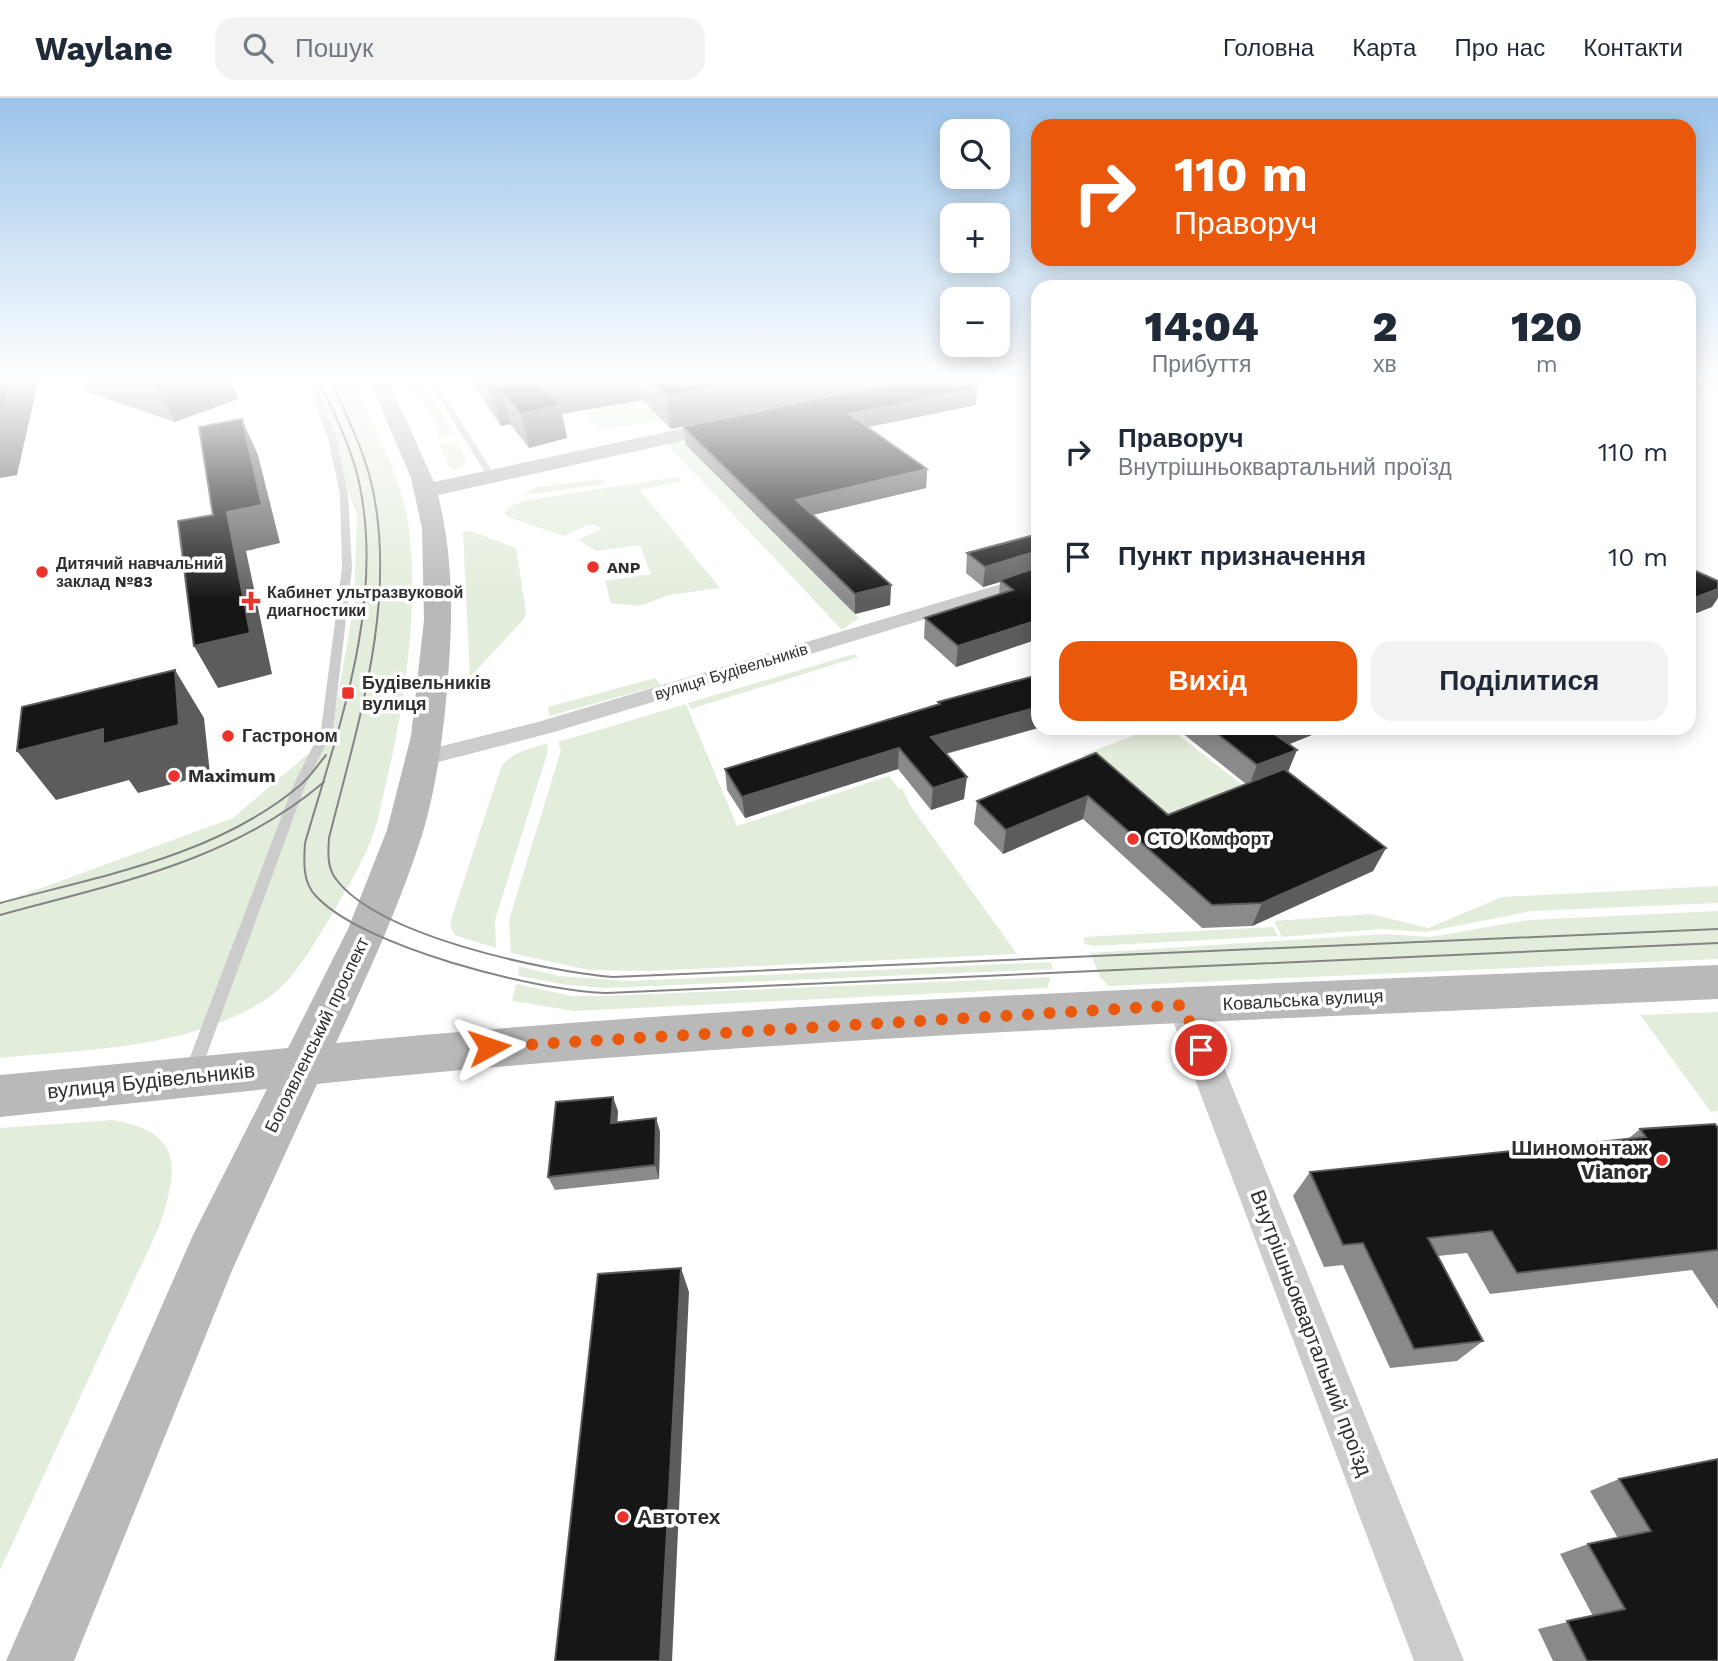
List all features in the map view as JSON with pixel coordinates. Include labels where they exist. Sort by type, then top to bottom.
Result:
[{"type":"main road","name":"Богоявленський проспект","points":[[40,1661],[212,1254],[376,911],[404,830],[423,758],[438,621],[443,523],[425,491],[411,455]]},
{"type":"main road","points":[[425,491],[601,455]]},
{"type":"main road","points":[[483,502],[505,490],[596,456]]},
{"type":"main road","name":"Ковальська вулиця","points":[[303,1066],[552,1041],[1183,1005],[1718,982]]},
{"type":"main road","name":"вулиця Будівельників","points":[[0,1096],[303,1066]]},
{"type":"street","name":"вулиця Будівельників","points":[[423,758],[546,727],[1031,581]]},
{"type":"street","name":"Внутрішньоквартальний проїзд","points":[[1183,1005],[1439,1661]]},
{"type":"lane","points":[[190,1079],[299,786],[327,730],[347,568],[344,494],[336,455]]},
{"type":"lane","points":[[478,455],[492,477]]},
{"type":"green space","points":[[335,455],[387,455],[406,511],[412,560],[411,625],[404,693],[374,832],[355,874],[304,959],[282,986],[265,1000],[204,1028],[171,1038],[103,1049],[0,1058],[0,903],[233,818],[331,734],[354,605],[357,515]]},
{"type":"green space","points":[[444,455],[463,455],[467,463],[454,470],[449,467]]},
{"type":"green space","points":[[677,455],[696,455],[859,618],[842,630]]},
{"type":"green space","points":[[677,477],[681,481],[640,490],[720,588],[669,595],[640,606],[611,603],[605,581],[651,574],[640,545],[596,551],[579,540],[602,528],[589,524],[564,536],[508,517],[505,513],[512,505],[528,500]]},
{"type":"green space","points":[[601,479],[605,484],[522,495],[537,487]]},
{"type":"green space","points":[[471,531],[516,548],[526,612],[524,619],[470,677],[463,532]]},
{"type":"green space","points":[[854,654],[858,657],[691,709],[688,703]]},
{"type":"green space","points":[[655,678],[661,685],[549,716],[548,707]]},
{"type":"green space","points":[[686,704],[737,826],[889,776],[899,789],[902,788],[910,805],[1017,954],[648,971],[589,970],[511,953],[509,920],[561,750],[558,742]]},
{"type":"green space","points":[[1135,735],[1178,735],[1249,790],[1164,826],[1083,755]]},
{"type":"green space","points":[[547,743],[548,751],[495,920],[496,948],[454,935],[450,923],[501,767],[515,754]]},
{"type":"green space","points":[[1718,886],[1718,903],[1532,911],[1426,932],[1381,929],[1282,937],[1274,921],[1371,914],[1428,928],[1502,897]]},
{"type":"green space","points":[[1718,911],[1718,959],[1109,986],[1100,977],[1090,953],[1385,934],[1430,937],[1528,920]]},
{"type":"green space","points":[[1273,927],[1278,936],[1094,946],[1084,944],[1084,937]]},
{"type":"green space","points":[[1051,962],[1053,969],[605,988],[567,985],[519,976],[518,966],[559,976],[627,981]]},
{"type":"green space","points":[[1051,977],[1047,988],[574,1011],[512,1001],[516,984],[572,996],[603,996]]},
{"type":"green space","points":[[1718,1012],[1718,1111],[1711,1112],[1640,1015]]},
{"type":"green space","points":[[113,1120],[153,1134],[164,1144],[172,1171],[170,1188],[159,1227],[0,1570],[0,1128]]},
{"type":"building","points":[[203,455],[250,455],[262,505],[227,512],[250,633],[194,646],[178,521],[213,515]]},
{"type":"building","points":[[712,455],[907,455],[927,469],[796,500],[891,585],[855,594]]},
{"type":"building","points":[[1031,536],[1031,553],[985,567],[967,553]]},
{"type":"building","points":[[1031,569],[1031,622],[958,646],[925,618],[1013,590],[1000,580]]},
{"type":"building","points":[[1696,571],[1718,581],[1718,589],[1696,597]]},
{"type":"building","points":[[175,670],[179,725],[103,744],[103,729],[17,751],[22,707]]},
{"type":"building","points":[[1031,677],[1031,709],[931,737],[967,777],[933,788],[899,748],[742,797],[725,769],[940,704],[938,702]]},
{"type":"building","points":[[1219,735],[1276,735],[1297,750],[1257,765]]},
{"type":"building","points":[[1096,753],[1168,815],[1284,769],[1386,848],[1262,903],[1212,905],[1088,796],[1006,830],[977,801]]},
{"type":"building","points":[[613,1097],[611,1123],[656,1118],[655,1165],[548,1177],[556,1102]]},
{"type":"building","points":[[1715,1124],[1718,1128],[1718,1250],[1517,1273],[1492,1231],[1428,1238],[1483,1341],[1414,1349],[1363,1243],[1343,1245],[1310,1172],[1646,1137],[1640,1129]]},
{"type":"building","points":[[681,1268],[660,1661],[555,1661],[598,1274]]},
{"type":"building","points":[[1718,1459],[1718,1661],[1587,1661],[1567,1621],[1625,1609],[1588,1544],[1651,1531],[1619,1479]]},
{"type":"tram line","points":[[323,783],[354,667],[366,577],[366,532],[360,487],[351,455]]},
{"type":"tram line","points":[[363,455],[372,486],[379,530],[377,619],[362,708],[329,838],[330,865],[336,879],[357,899],[387,918],[464,947],[547,967],[613,977],[1718,929]]},
{"type":"tram line","points":[[0,903],[117,873],[194,847],[266,811],[298,787],[326,755]]},
{"type":"tram line","points":[[0,915],[129,880],[211,851],[288,809],[323,783]]},
{"type":"tram line","points":[[323,783],[305,843],[305,870],[315,895],[338,914],[370,932],[452,963],[496,975],[576,990],[607,993],[1718,943]]},
{"type":"place","name":"ANP","points":[[593,567]]},
{"type":"place","name":"Дитячий навчальний заклад №83","points":[[42,572]]},
{"type":"place","name":"Кабинет ультразвуковой диагностики","points":[[251,601]]},
{"type":"place","name":"Будівельників вулиця","points":[[348,693]]},
{"type":"place","name":"Гастроном","points":[[228,736]]},
{"type":"place","name":"Maximum","points":[[174,776]]},
{"type":"place","name":"СТО Комфорт","points":[[1133,839]]},
{"type":"place","name":"Шиномонтаж Vianor","points":[[1662,1160]]},
{"type":"place","name":"Автотех","points":[[623,1517]]},
{"type":"route","points":[[489,1047],[552,1041],[1183,1005],[1201,1050]]}]
